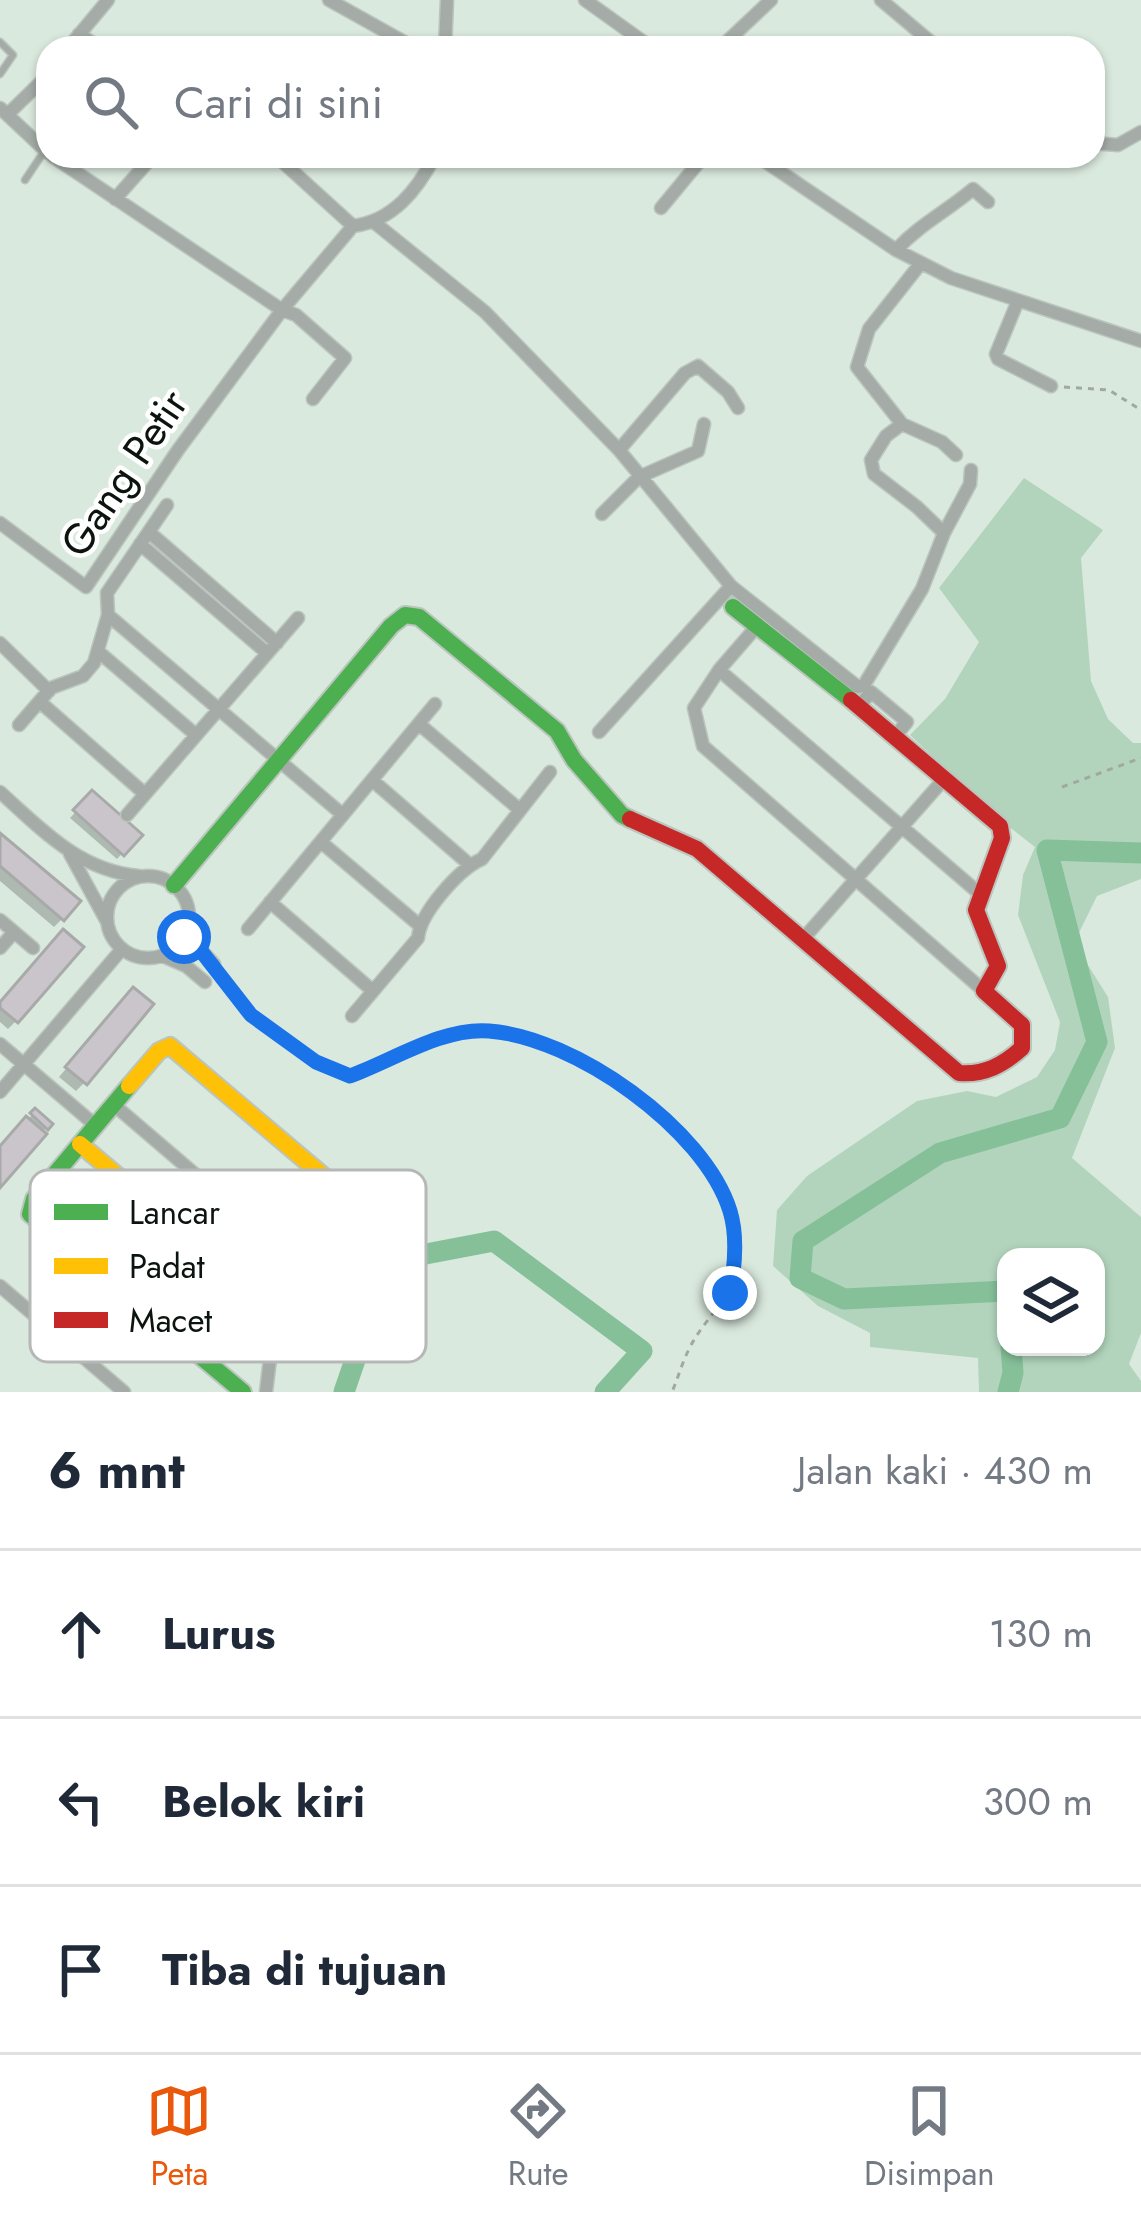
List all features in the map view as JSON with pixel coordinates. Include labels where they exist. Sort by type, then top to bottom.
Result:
[{"type":"street","points":[[82,36],[79,34],[107,0]]},
{"type":"street","points":[[329,0],[394,36]]},
{"type":"street","points":[[446,36],[447,0]]},
{"type":"street","points":[[585,0],[635,36]]},
{"type":"street","points":[[733,36],[772,0]]},
{"type":"street","points":[[881,0],[924,36]]},
{"type":"street","points":[[36,85],[4,111],[36,142]]},
{"type":"street","points":[[1105,144],[1118,145],[1141,132]]},
{"type":"street","points":[[70,168],[296,315],[345,358],[314,399]]},
{"type":"street","points":[[116,199],[143,168]]},
{"type":"street","points":[[288,168],[353,226]]},
{"type":"street","points":[[282,310],[353,226],[375,223],[418,188],[429,168]]},
{"type":"street","points":[[662,208],[694,168]]},
{"type":"street","points":[[776,168],[921,263],[1017,303],[1141,341]]},
{"type":"street","points":[[896,250],[922,223],[950,209],[977,186],[988,202]]},
{"type":"street","points":[[375,223],[485,312],[620,450],[731,586],[858,687],[865,685],[911,610],[970,484],[971,470]]},
{"type":"street","points":[[921,263],[869,329],[857,367],[902,424],[942,442],[956,455]]},
{"type":"street","points":[[1017,303],[998,359],[1051,386]]},
{"type":"street","name":"Gang Petir","points":[[0,523],[86,587],[153,484],[282,310]]},
{"type":"street","points":[[620,450],[685,373],[698,366],[728,392],[738,408]]},
{"type":"street","points":[[602,514],[640,477],[698,451],[704,424]]},
{"type":"street","points":[[902,424],[886,436],[872,460],[874,475],[944,533]]},
{"type":"street","points":[[19,725],[44,696],[83,676],[100,652],[107,593],[167,505]]},
{"type":"street","points":[[145,538],[272,648]]},
{"type":"street","points":[[599,732],[731,586]]},
{"type":"street","points":[[734,608],[860,705],[1003,832],[976,910],[998,966],[984,991]]},
{"type":"street","points":[[108,614],[343,815]]},
{"type":"street","points":[[174,885],[391,626],[405,616],[419,617],[557,730],[574,760],[622,815],[697,849],[959,1073],[972,1075],[1003,1064],[1022,1048],[1025,1038],[1017,1018],[703,746],[694,708],[758,625]]},
{"type":"street","points":[[127,815],[298,618]]},
{"type":"street","points":[[0,643],[44,696],[146,794]]},
{"type":"street","points":[[100,652],[196,735]]},
{"type":"street","points":[[719,670],[980,894]]},
{"type":"street","points":[[248,929],[435,704]]},
{"type":"street","points":[[419,724],[520,810]]},
{"type":"street","points":[[352,1016],[418,938],[419,925],[470,865],[482,859],[550,772]]},
{"type":"street","points":[[803,939],[945,778]]},
{"type":"street","points":[[372,780],[470,865]]},
{"type":"street","points":[[0,792],[69,853],[104,870],[159,878],[174,885],[189,909],[189,923],[184,937],[163,956]]},
{"type":"street","points":[[321,842],[419,925]]},
{"type":"street","points":[[69,853],[122,949],[149,958],[163,956],[186,966],[205,982]]},
{"type":"street","points":[[107,922],[116,892],[128,881],[143,877]]},
{"type":"street","points":[[271,902],[373,991]]},
{"type":"street","points":[[0,920],[33,947]]},
{"type":"street","points":[[189,923],[198,947],[214,964]]},
{"type":"street","points":[[0,948],[14,932]]},
{"type":"street","points":[[0,1092],[122,949]]},
{"type":"street","points":[[0,1045],[95,1125]]},
{"type":"street","points":[[58,1170],[168,1046],[317,1170]]},
{"type":"street","points":[[113,1104],[190,1170]]},
{"type":"street","points":[[80,1144],[111,1170]]},
{"type":"street","points":[[0,1286],[30,1312]]},
{"type":"street","points":[[89,1362],[124,1392]]},
{"type":"street","points":[[206,1362],[242,1392]]},
{"type":"street","points":[[266,1392],[270,1362]]},
{"type":"lane","points":[[0,42],[13,55],[0,74]]},
{"type":"lane","points":[[25,180],[36,167]]},
{"type":"path","points":[[1051,386],[1109,390],[1141,410]]},
{"type":"path","points":[[1062,787],[1141,758]]},
{"type":"path","points":[[214,964],[229,991],[251,1015],[316,1062],[350,1076],[438,1040],[484,1030],[526,1036],[574,1054],[620,1083],[664,1120],[718,1183],[731,1213],[736,1257],[730,1293],[690,1347],[672,1392]]},
{"type":"green space","points":[[1024,478],[1103,530],[1081,558],[1091,681],[1108,719],[1133,743],[1141,743],[1141,879],[1097,896],[1074,943],[1108,997],[1115,1048],[1072,1158],[1141,1217],[1141,1333],[1129,1364],[1141,1381],[1141,1392],[979,1392],[978,1358],[870,1347],[870,1333],[818,1306],[773,1266],[777,1210],[807,1176],[917,1101],[967,1091],[996,1097],[1037,1077],[1055,1050],[1060,1022],[1018,915],[1023,875],[1035,847],[910,735],[945,699],[979,642],[939,588]]},
{"type":"building","points":[[92,790],[143,835],[124,856],[73,810]]},
{"type":"building","points":[[0,833],[81,901],[64,921],[0,866]]},
{"type":"building","points":[[63,929],[84,947],[18,1023],[0,1008],[0,1002]]},
{"type":"building","points":[[133,987],[154,1004],[87,1085],[65,1067]]},
{"type":"building","points":[[35,1108],[53,1124],[48,1130],[30,1113]]},
{"type":"building","points":[[26,1116],[47,1134],[0,1188],[0,1146]]},
{"type":"waterway","points":[[997,1291],[844,1299],[800,1278],[803,1241],[940,1153],[1060,1118],[1097,1042],[1047,850],[1141,853]]},
{"type":"waterway","points":[[426,1254],[494,1241],[642,1351],[605,1392]]},
{"type":"waterway","points":[[1008,1392],[1012,1356]]},
{"type":"waterway","points":[[344,1392],[354,1362]]},
{"type":"traffic: fast","points":[[733,607],[851,700]]},
{"type":"traffic: fast","points":[[174,885],[405,615],[419,617],[557,731],[574,760],[630,819]]},
{"type":"traffic: fast","points":[[58,1170],[129,1086]]},
{"type":"traffic: fast","points":[[207,1362],[243,1392]]},
{"type":"traffic: slow","points":[[129,1086],[159,1051],[170,1046],[316,1170]]},
{"type":"traffic: slow","points":[[80,1144],[111,1170]]},
{"type":"traffic: jam","points":[[630,819],[697,849],[959,1073],[1001,1064],[1022,1048],[1022,1025],[984,991],[998,966],[976,910],[1002,838],[1000,826],[851,700]]},
{"type":"route","points":[[184,937],[189,923],[198,947],[251,1015],[316,1062],[350,1076],[438,1040],[484,1030],[526,1036],[574,1054],[620,1083],[664,1120],[718,1183],[731,1213],[736,1257],[730,1293]]}]
